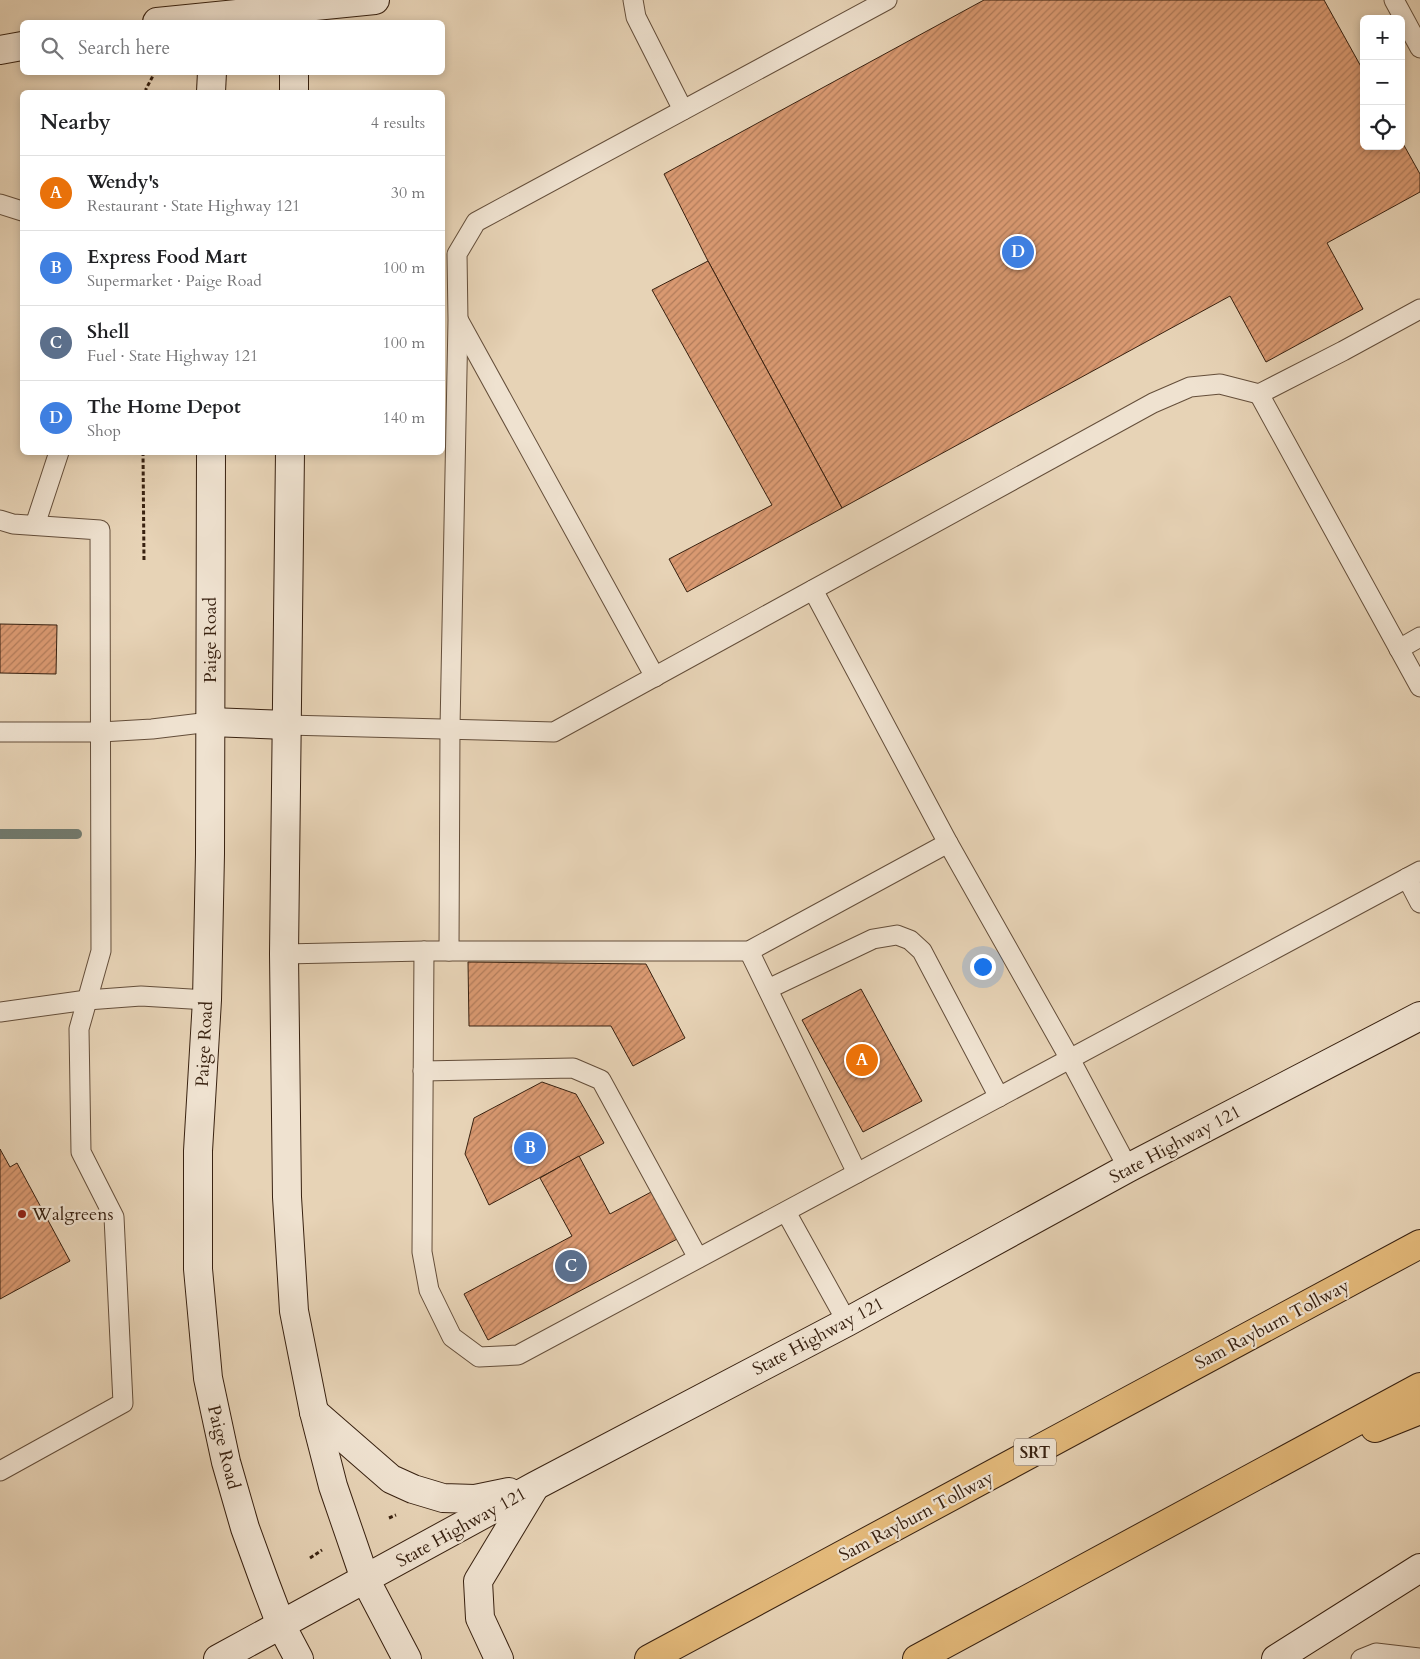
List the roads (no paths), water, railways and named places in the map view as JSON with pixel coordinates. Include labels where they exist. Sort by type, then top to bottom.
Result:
[{"type":"highway","name":"Sam Rayburn Tollway","points":[[649,1659],[1420,1244]]},
{"type":"highway","points":[[917,1659],[1420,1387]]},
{"type":"highway","points":[[1264,1471],[1420,1410]]},
{"type":"main road","points":[[170,20],[215,13],[295,11],[374,0]]},
{"type":"main road","points":[[0,50],[20,46]]},
{"type":"main road","points":[[211,90],[212,75]]},
{"type":"main road","points":[[294,75],[294,90]]},
{"type":"main road","name":"Paige Road","points":[[211,455],[210,854],[207,1000],[198,1151],[198,1269],[208,1378],[226,1462],[245,1528],[281,1625],[299,1659]]},
{"type":"main road","points":[[290,455],[284,954],[287,1198],[294,1311],[314,1412],[333,1486],[365,1579],[407,1659]]},
{"type":"main road","points":[[210,722],[287,725]]},
{"type":"main road","name":"State Highway 121","points":[[218,1659],[534,1486],[847,1322],[1128,1168],[1420,1016]]},
{"type":"main road","points":[[314,1412],[391,1479],[413,1488],[444,1498],[475,1499],[534,1486]]},
{"type":"main road","points":[[499,1659],[480,1618],[478,1581],[534,1486]]},
{"type":"main road","points":[[1276,1659],[1420,1568]]},
{"type":"lane","points":[[633,0],[636,17],[682,110]]},
{"type":"lane","points":[[448,951],[450,728],[458,320],[457,254],[476,222],[887,0]]},
{"type":"lane","points":[[1394,0],[1420,48]]},
{"type":"lane","points":[[0,204],[20,210]]},
{"type":"lane","points":[[287,725],[554,732],[1153,403],[1190,387],[1220,384],[1259,394],[1420,309]]},
{"type":"lane","points":[[458,320],[655,677]]},
{"type":"lane","points":[[1259,394],[1420,688]]},
{"type":"lane","points":[[35,525],[57,455]]},
{"type":"lane","points":[[0,520],[14,524],[100,530],[101,951],[79,1029],[80,1152],[114,1217],[123,1403],[0,1471]]},
{"type":"lane","points":[[813,590],[948,843],[1070,1058],[1128,1168]]},
{"type":"lane","points":[[1399,649],[1420,638]]},
{"type":"lane","points":[[0,732],[101,732],[152,729],[210,722]]},
{"type":"lane","points":[[284,954],[424,951],[749,952],[948,843]]},
{"type":"lane","points":[[424,951],[422,1252],[429,1290],[452,1338],[479,1357],[518,1355],[1414,874],[1420,903]]},
{"type":"lane","points":[[768,989],[874,939],[897,935],[910,940],[922,951],[999,1097]]},
{"type":"lane","points":[[749,952],[857,1173]]},
{"type":"lane","points":[[0,1012],[88,1000],[141,996],[207,1000]]},
{"type":"lane","points":[[423,1071],[573,1068],[601,1080],[698,1258]]},
{"type":"lane","points":[[786,1212],[847,1322]]},
{"type":"lane","points":[[1361,1659],[1376,1653],[1420,1658]]},
{"type":"waterway","points":[[0,834],[77,834]]},
{"type":"place","name":"The Home Depot","points":[[1018,252]]},
{"type":"place","name":"Wendy's","points":[[862,1060]]},
{"type":"place","name":"Express Food Mart","points":[[530,1148]]},
{"type":"place","name":"Walgreens","points":[[22,1214]]},
{"type":"place","name":"Shell","points":[[571,1266]]}]
